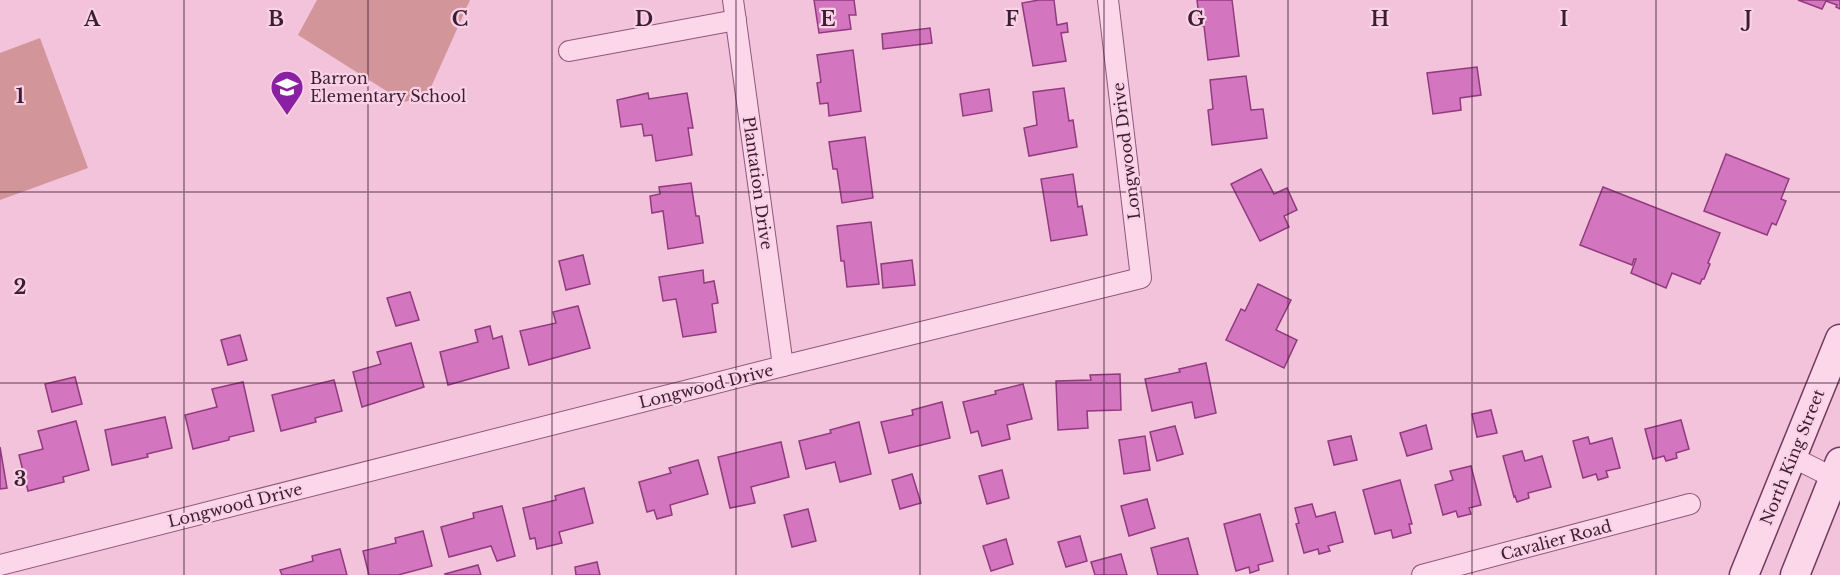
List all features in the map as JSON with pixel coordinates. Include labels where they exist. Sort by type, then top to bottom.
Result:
[{"type":"main road","name":"North King Street","points":[[1744,575],[1840,339]]},
{"type":"main road","points":[[1795,575],[1838,473]]},
{"type":"street","name":"Plantation Drive","points":[[733,0],[783,366]]},
{"type":"street","name":"Longwood Drive","points":[[0,565],[783,366],[1140,278],[1108,0]]},
{"type":"street","points":[[569,51],[736,20]]},
{"type":"street","points":[[1792,458],[1838,473]]},
{"type":"street","name":"Cavalier Road","points":[[1422,575],[1690,504]]},
{"type":"shaded area","points":[[317,0],[470,0],[427,96],[404,102],[298,35]]},
{"type":"shaded area","points":[[40,38],[88,168],[0,200],[0,53]]},
{"type":"building","points":[[814,0],[854,0],[856,15],[849,15],[851,29],[819,33]]},
{"type":"building","points":[[1054,0],[1057,25],[1067,23],[1068,32],[1061,33],[1066,61],[1033,66],[1022,3]]},
{"type":"building","points":[[1197,0],[1232,0],[1239,56],[1208,60],[1204,26],[1200,26]]},
{"type":"building","points":[[1798,0],[1840,0],[1840,9],[1836,7],[1837,5],[1826,1],[1822,9]]},
{"type":"building","points":[[930,28],[932,43],[883,49],[882,34]]},
{"type":"building","points":[[853,50],[861,111],[829,116],[828,103],[820,104],[817,83],[821,82],[817,55]]},
{"type":"building","points":[[1477,67],[1481,95],[1460,98],[1461,110],[1433,114],[1427,73]]},
{"type":"building","points":[[1246,76],[1251,110],[1263,109],[1267,138],[1212,145],[1208,110],[1213,109],[1210,80]]},
{"type":"building","points":[[1064,88],[1069,121],[1073,120],[1077,147],[1029,156],[1024,128],[1037,125],[1033,92]]},
{"type":"building","points":[[989,89],[992,111],[963,116],[960,94]]},
{"type":"building","points":[[648,93],[649,99],[687,93],[693,128],[688,128],[692,155],[656,161],[652,135],[644,136],[642,124],[621,127],[617,100]]},
{"type":"building","points":[[865,137],[873,198],[842,203],[837,169],[833,169],[829,142]]},
{"type":"building","points":[[1726,154],[1789,179],[1781,199],[1786,201],[1776,225],[1772,223],[1767,235],[1704,211]]},
{"type":"building","points":[[1261,169],[1274,194],[1287,188],[1297,210],[1284,216],[1289,227],[1260,241],[1231,184]]},
{"type":"building","points":[[1073,174],[1078,207],[1082,206],[1087,235],[1051,241],[1041,179]]},
{"type":"building","points":[[691,183],[703,243],[668,249],[663,211],[652,213],[650,196],[660,194],[659,187]]},
{"type":"building","points":[[1603,187],[1720,233],[1708,263],[1710,264],[1700,284],[1672,273],[1666,288],[1631,273],[1636,259],[1632,265],[1580,245]]},
{"type":"building","points":[[871,222],[879,284],[847,287],[837,226]]},
{"type":"building","points":[[583,255],[590,284],[566,290],[559,261]]},
{"type":"building","points":[[912,260],[915,285],[883,288],[881,264]]},
{"type":"building","points":[[703,270],[704,283],[714,281],[718,303],[712,304],[716,332],[683,337],[676,299],[663,301],[659,277]]},
{"type":"building","points":[[1258,284],[1291,300],[1276,330],[1297,340],[1284,368],[1226,340],[1241,309],[1245,311]]},
{"type":"building","points":[[410,292],[419,320],[396,326],[387,298]]},
{"type":"building","points":[[578,306],[590,348],[529,365],[520,331],[556,323],[553,312]]},
{"type":"building","points":[[490,326],[493,339],[502,336],[509,368],[448,385],[440,352],[478,342],[475,330]]},
{"type":"building","points":[[240,335],[247,360],[228,365],[221,340]]},
{"type":"building","points":[[411,343],[424,387],[362,407],[353,372],[381,364],[377,352]]},
{"type":"building","points":[[1206,363],[1216,413],[1195,418],[1192,402],[1152,411],[1145,379],[1180,372],[1179,369]]},
{"type":"building","points":[[1120,374],[1121,410],[1087,411],[1088,428],[1058,430],[1056,381],[1091,380],[1090,375]]},
{"type":"building","points":[[75,377],[82,404],[52,412],[45,384]]},
{"type":"building","points":[[334,380],[342,411],[315,418],[316,422],[281,431],[272,395]]},
{"type":"building","points":[[243,382],[254,431],[193,449],[185,415],[217,407],[212,389]]},
{"type":"building","points":[[1023,384],[1032,419],[1007,425],[1010,439],[982,446],[978,431],[971,433],[963,402],[996,394],[995,391]]},
{"type":"building","points":[[942,402],[950,438],[889,453],[881,422],[913,415],[912,410]]},
{"type":"building","points":[[1491,410],[1497,433],[1477,437],[1472,414]]},
{"type":"building","points":[[165,417],[172,448],[147,454],[148,457],[112,465],[105,430]]},
{"type":"building","points":[[1681,420],[1689,449],[1676,453],[1677,458],[1666,461],[1664,456],[1653,459],[1645,429]]},
{"type":"building","points":[[76,421],[89,470],[63,477],[64,482],[28,491],[19,455],[43,449],[38,431]]},
{"type":"building","points":[[859,422],[871,474],[840,482],[835,462],[806,469],[799,441],[831,433],[830,430]]},
{"type":"building","points":[[1426,425],[1432,449],[1407,456],[1400,433]]},
{"type":"building","points":[[1175,426],[1183,454],[1157,461],[1150,432]]},
{"type":"building","points":[[1145,436],[1150,470],[1124,474],[1119,440]]},
{"type":"building","points":[[1351,436],[1357,460],[1334,465],[1328,441]]},
{"type":"building","points":[[1588,437],[1590,444],[1612,438],[1620,468],[1606,471],[1608,477],[1598,480],[1596,474],[1583,478],[1573,441]]},
{"type":"building","points":[[781,442],[789,477],[751,487],[755,503],[730,508],[718,457]]},
{"type":"building","points":[[0,447],[7,488],[0,489]]},
{"type":"building","points":[[1522,451],[1525,461],[1542,456],[1551,487],[1528,493],[1529,498],[1517,502],[1503,456]]},
{"type":"building","points":[[698,460],[708,494],[670,505],[672,515],[657,519],[654,510],[647,512],[639,482],[671,473],[669,468]]},
{"type":"building","points":[[1471,466],[1481,505],[1469,508],[1471,514],[1458,517],[1456,511],[1443,515],[1435,485],[1453,480],[1450,471]]},
{"type":"building","points":[[1002,470],[1009,498],[987,504],[979,476]]},
{"type":"building","points":[[912,474],[921,503],[900,509],[892,480]]},
{"type":"building","points":[[1400,480],[1412,524],[1409,524],[1411,533],[1393,538],[1391,530],[1375,534],[1363,490]]},
{"type":"building","points":[[584,488],[593,523],[559,532],[562,543],[537,549],[535,538],[530,539],[523,508],[556,500],[555,496]]},
{"type":"building","points":[[1147,499],[1155,528],[1129,536],[1121,506]]},
{"type":"building","points":[[1312,504],[1316,517],[1335,512],[1343,542],[1328,546],[1330,551],[1319,554],[1318,549],[1304,553],[1296,524],[1299,523],[1295,508]]},
{"type":"building","points":[[502,506],[515,556],[497,561],[491,546],[449,557],[441,527],[474,518],[473,513]]},
{"type":"building","points":[[808,509],[816,541],[792,547],[784,515]]},
{"type":"building","points":[[1260,514],[1273,561],[1258,565],[1259,570],[1250,573],[1249,567],[1236,571],[1224,524]]},
{"type":"building","points":[[423,531],[432,566],[398,575],[369,575],[363,551],[396,543],[395,538]]},
{"type":"building","points":[[1080,536],[1087,561],[1066,567],[1058,542]]},
{"type":"building","points":[[1188,538],[1198,575],[1158,575],[1151,548]]},
{"type":"building","points":[[1006,539],[1013,564],[991,571],[983,546]]},
{"type":"building","points":[[340,549],[347,575],[282,575],[280,570],[313,561],[312,556]]},
{"type":"building","points":[[1121,554],[1127,575],[1095,575],[1091,562]]},
{"type":"building","points":[[597,562],[600,575],[576,575],[575,567]]},
{"type":"building","points":[[478,565],[481,575],[445,574]]},
{"type":"place","name":"Barron Elementary School","points":[[287,116]]}]
